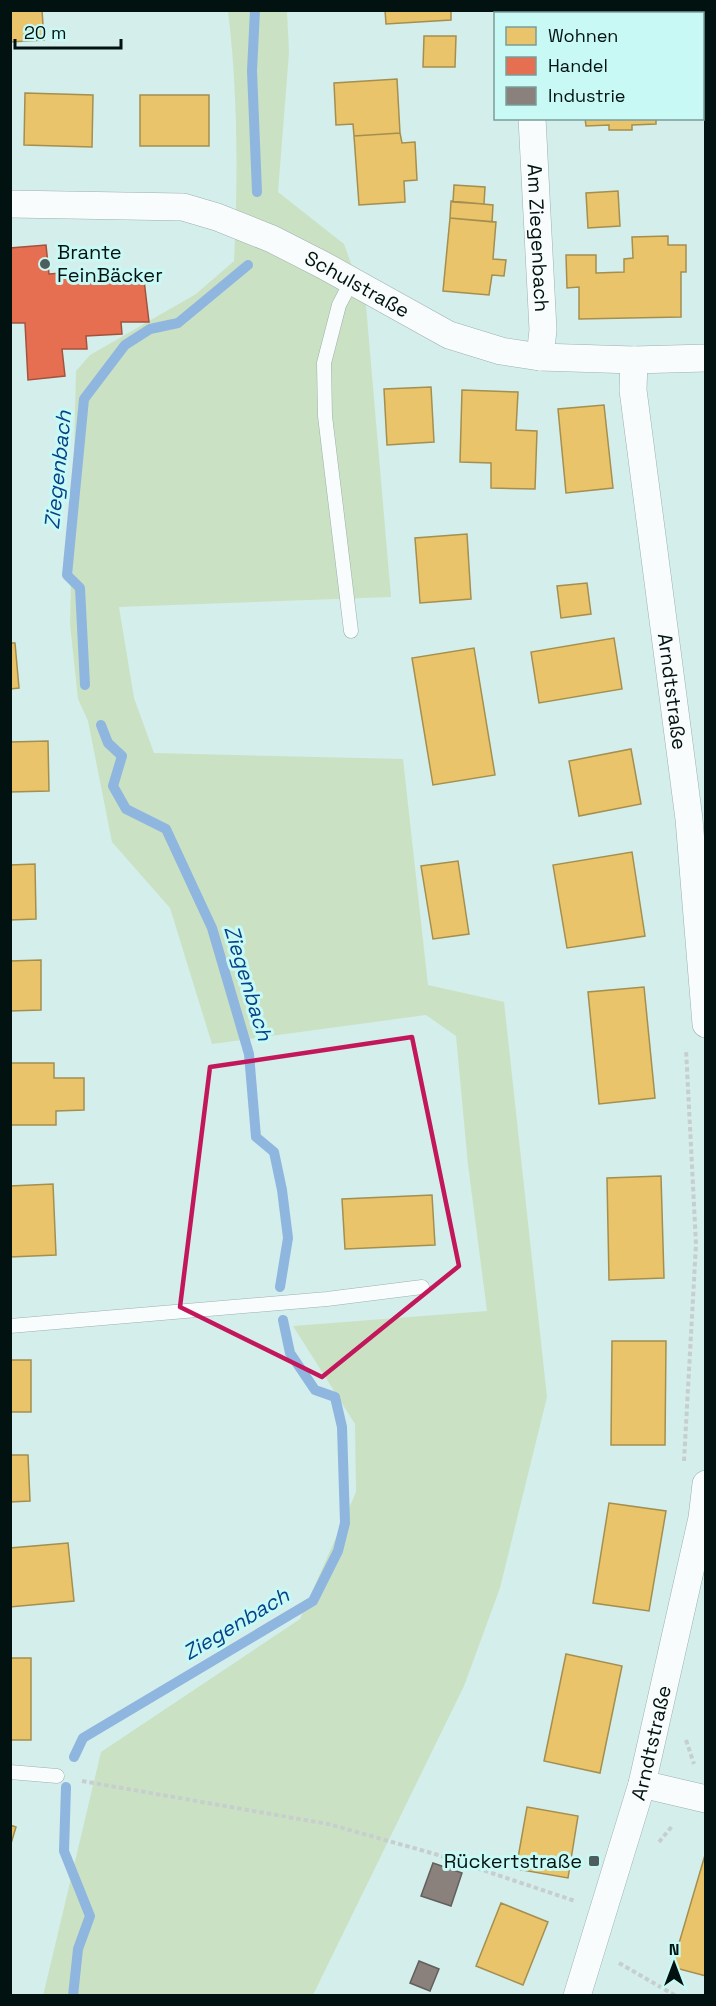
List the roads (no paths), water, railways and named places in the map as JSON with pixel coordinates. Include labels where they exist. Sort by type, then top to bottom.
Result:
[{"type":"street","name":"Am Ziegenbach","points":[[532,120],[543,330],[540,357]]},
{"type":"street","name":"Schulstraße","points":[[10,204],[183,207],[217,217],[272,239],[448,334],[501,351],[540,357],[634,360],[705,358]]},
{"type":"street","name":"Arndtstraße","points":[[634,360],[633,390],[689,819],[705,1024]]},
{"type":"street","name":"Arndtstraße","points":[[577,1995],[642,1784],[702,1518],[705,1484]]},
{"type":"street","points":[[642,1784],[705,1799]]},
{"type":"lane","points":[[351,282],[339,305],[324,363],[325,416],[351,630]]},
{"type":"lane","points":[[10,1326],[327,1299],[422,1287]]},
{"type":"lane","points":[[10,1772],[57,1776]]},
{"type":"waterway","name":"Ziegenbach","points":[[255,10],[252,71],[257,192]]},
{"type":"waterway","name":"Ziegenbach","points":[[85,685],[80,588],[67,575],[84,399],[125,345],[150,329],[178,323],[248,265]]},
{"type":"waterway","name":"Ziegenbach","points":[[101,725],[108,743],[122,756],[113,786],[126,809],[166,829],[212,928],[249,1054],[256,1137],[274,1152],[282,1190],[288,1238],[280,1287]]},
{"type":"waterway","name":"Ziegenbach","points":[[74,1757],[83,1738],[313,1601],[338,1551],[345,1523],[342,1427],[335,1397],[315,1390],[290,1353],[283,1320]]},
{"type":"waterway","points":[[66,1787],[64,1851],[90,1916],[78,1949],[73,1996]]},
{"type":"place","name":"Brante FeinBäcker","points":[[45,264]]},
{"type":"place","name":"Rückertstraße","points":[[594,1861]]}]
